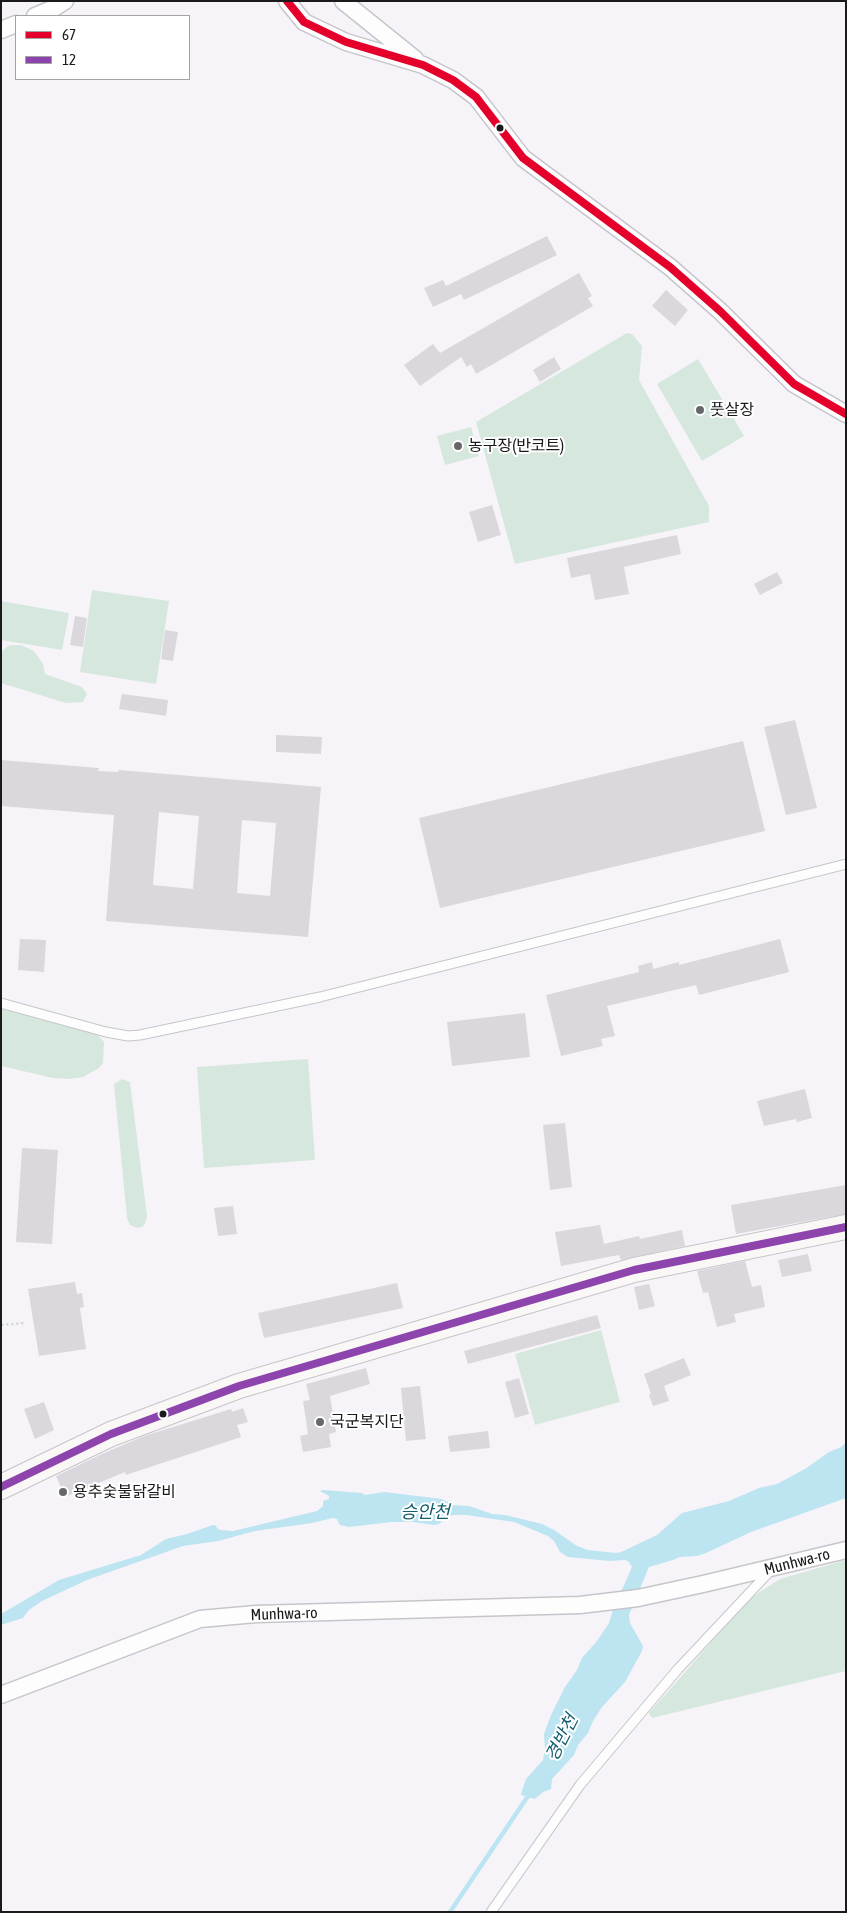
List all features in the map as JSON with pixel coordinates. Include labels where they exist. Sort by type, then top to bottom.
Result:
[{"type":"street","points":[[37,15],[65,1]]},
{"type":"street","points":[[287,1],[304,22],[346,42],[424,65],[453,80],[476,97],[524,158],[670,266],[720,311],[794,384],[846,414]]},
{"type":"street","points":[[343,1],[424,65]]},
{"type":"street","points":[[1,30],[15,24]]},
{"type":"street","points":[[1,1487],[111,1434],[239,1386],[634,1270],[846,1226]]},
{"type":"street","name":"Munhwa-ro","points":[[1,1695],[200,1619],[256,1614],[580,1605],[638,1598],[846,1550]]},
{"type":"lane","points":[[1,1003],[106,1032],[140,1036],[320,997],[846,864]]},
{"type":"lane","points":[[491,1912],[580,1785],[678,1669],[773,1568]]},
{"type":"path","points":[[1,1325],[25,1323]]},
{"type":"shaded area","points":[[627,333],[632,334],[642,346],[639,380],[709,506],[709,522],[515,564],[476,422]]},
{"type":"shaded area","name":"풋살장","points":[[698,359],[744,436],[702,461],[657,384]]},
{"type":"shaded area","name":"농구장(반코트)","points":[[471,427],[479,456],[445,465],[437,436]]},
{"type":"shaded area","points":[[92,590],[169,601],[156,684],[80,672]]},
{"type":"shaded area","points":[[1,601],[69,613],[62,650],[1,640]]},
{"type":"shaded area","points":[[12,645],[21,645],[34,651],[43,664],[45,674],[82,687],[87,694],[83,702],[66,703],[1,683],[1,652]]},
{"type":"shaded area","points":[[1,1007],[97,1034],[104,1042],[103,1063],[99,1068],[83,1077],[69,1079],[53,1078],[1,1066]]},
{"type":"shaded area","points":[[308,1059],[315,1160],[204,1168],[197,1067]]},
{"type":"shaded area","points":[[122,1079],[130,1082],[147,1216],[145,1224],[137,1228],[130,1225],[127,1218],[114,1084]]},
{"type":"shaded area","points":[[601,1330],[620,1402],[535,1425],[515,1354]]},
{"type":"shaded area","points":[[846,1560],[846,1671],[652,1718],[649,1713],[749,1599],[780,1579]]},
{"type":"water","name":"승안천","points":[[846,1442],[846,1498],[751,1532],[706,1553],[697,1556],[680,1557],[649,1567],[629,1615],[630,1623],[643,1646],[642,1651],[625,1682],[602,1707],[588,1733],[578,1745],[574,1755],[552,1779],[551,1789],[543,1792],[535,1799],[521,1795],[526,1779],[543,1760],[545,1750],[544,1734],[551,1715],[582,1658],[609,1623],[632,1567],[625,1560],[610,1561],[568,1557],[560,1552],[554,1541],[548,1536],[514,1522],[453,1515],[434,1525],[392,1522],[349,1527],[340,1525],[337,1519],[333,1518],[255,1531],[218,1541],[183,1546],[87,1580],[42,1601],[29,1610],[23,1618],[1,1625],[1,1614],[59,1580],[141,1555],[166,1539],[213,1525],[221,1530],[233,1531],[317,1511],[323,1506],[323,1501],[329,1499],[329,1496],[320,1491],[323,1490],[362,1493],[365,1495],[384,1492],[442,1499],[453,1505],[469,1506],[492,1514],[505,1515],[542,1524],[577,1546],[588,1550],[616,1553],[657,1535],[682,1513],[729,1501],[759,1488],[777,1484],[805,1469]]},
{"type":"building","points":[[547,236],[557,255],[464,300],[461,294],[433,307],[424,288],[443,280],[446,286]]},
{"type":"building","points":[[579,273],[592,296],[588,298],[593,306],[476,374],[471,364],[467,367],[461,357],[420,386],[404,365],[433,344],[440,353]]},
{"type":"building","points":[[666,290],[688,310],[675,326],[652,306]]},
{"type":"building","points":[[554,357],[561,369],[540,382],[533,370]]},
{"type":"building","points":[[492,505],[501,535],[478,542],[469,512]]},
{"type":"building","points":[[677,535],[681,554],[624,567],[629,594],[595,600],[590,574],[571,578],[567,558]]},
{"type":"building","points":[[777,572],[783,583],[760,595],[754,584]]},
{"type":"building","points":[[75,616],[87,618],[83,647],[70,645]]},
{"type":"building","points":[[165,630],[178,632],[173,661],[161,659]]},
{"type":"building","points":[[122,694],[168,700],[166,716],[119,709]]},
{"type":"building","points":[[795,720],[817,808],[786,815],[764,727]]},
{"type":"building","points":[[276,735],[322,737],[321,754],[276,752]]},
{"type":"building","points":[[743,741],[765,831],[440,908],[419,818]]},
{"type":"building","points":[[1,760],[99,768],[98,771],[118,772],[119,770],[321,787],[308,937],[106,921],[114,815],[1,806]],"holes":[[[159,812],[199,816],[193,889],[153,885]],[[242,820],[276,823],[270,896],[237,893]]]},
{"type":"building","points":[[20,939],[46,940],[44,972],[18,970]]},
{"type":"building","points":[[780,939],[789,972],[699,995],[696,985],[607,1006],[615,1036],[601,1039],[603,1046],[561,1056],[546,995],[639,972],[638,966],[652,962],[653,969],[679,962],[679,965]]},
{"type":"building","points":[[525,1013],[530,1057],[452,1066],[447,1022]]},
{"type":"building","points":[[805,1089],[812,1118],[797,1122],[796,1119],[764,1126],[757,1101]]},
{"type":"building","points":[[565,1123],[572,1187],[550,1190],[543,1125]]},
{"type":"building","points":[[22,1148],[58,1150],[52,1244],[16,1242]]},
{"type":"building","points":[[846,1185],[846,1214],[736,1234],[731,1205]]},
{"type":"building","points":[[233,1206],[237,1234],[218,1236],[214,1208]]},
{"type":"building","points":[[600,1225],[604,1244],[639,1236],[640,1239],[682,1230],[685,1246],[621,1260],[619,1255],[561,1266],[555,1232]]},
{"type":"building","points":[[808,1254],[812,1271],[782,1277],[778,1260]]},
{"type":"building","points":[[745,1261],[752,1287],[761,1285],[765,1307],[734,1314],[736,1322],[717,1327],[708,1292],[703,1293],[697,1271]]},
{"type":"building","points":[[75,1282],[77,1294],[82,1293],[84,1307],[80,1308],[86,1349],[39,1356],[28,1289]]},
{"type":"building","points":[[397,1283],[403,1308],[264,1338],[258,1313]]},
{"type":"building","points":[[649,1284],[655,1306],[639,1310],[634,1287]]},
{"type":"building","points":[[597,1315],[601,1328],[468,1364],[464,1351]]},
{"type":"building","points":[[684,1358],[691,1375],[664,1386],[669,1401],[653,1406],[644,1374]]},
{"type":"building","points":[[366,1368],[370,1384],[330,1396],[336,1432],[329,1434],[331,1447],[303,1452],[300,1436],[308,1434],[303,1401],[310,1400],[306,1384]]},
{"type":"building","points":[[519,1378],[529,1414],[515,1418],[505,1382]]},
{"type":"building","points":[[420,1386],[426,1439],[406,1441],[401,1388]]},
{"type":"building","points":[[44,1402],[54,1430],[35,1439],[24,1409]]},
{"type":"building","points":[[243,1408],[248,1422],[237,1425],[241,1437],[126,1475],[125,1472],[65,1497],[56,1476],[144,1436],[231,1409],[232,1412]]},
{"type":"building","points":[[488,1431],[490,1448],[450,1452],[448,1436]]},
{"type":"waterway","name":"경반천","points":[[450,1912],[530,1793]]},
{"type":"transit line","name":"67","points":[[287,1],[304,22],[346,42],[423,65],[453,80],[476,97],[523,158],[670,267],[720,311],[794,384],[846,414]]},
{"type":"transit line","name":"12","points":[[1,1487],[111,1434],[239,1386],[634,1270],[846,1227]]},
{"type":"place","name":"풋살장","points":[[700,410]]},
{"type":"place","name":"농구장(반코트)","points":[[458,446]]},
{"type":"place","name":"국군복지단","points":[[320,1422]]},
{"type":"place","name":"용추숯불닭갈비","points":[[63,1492]]}]
